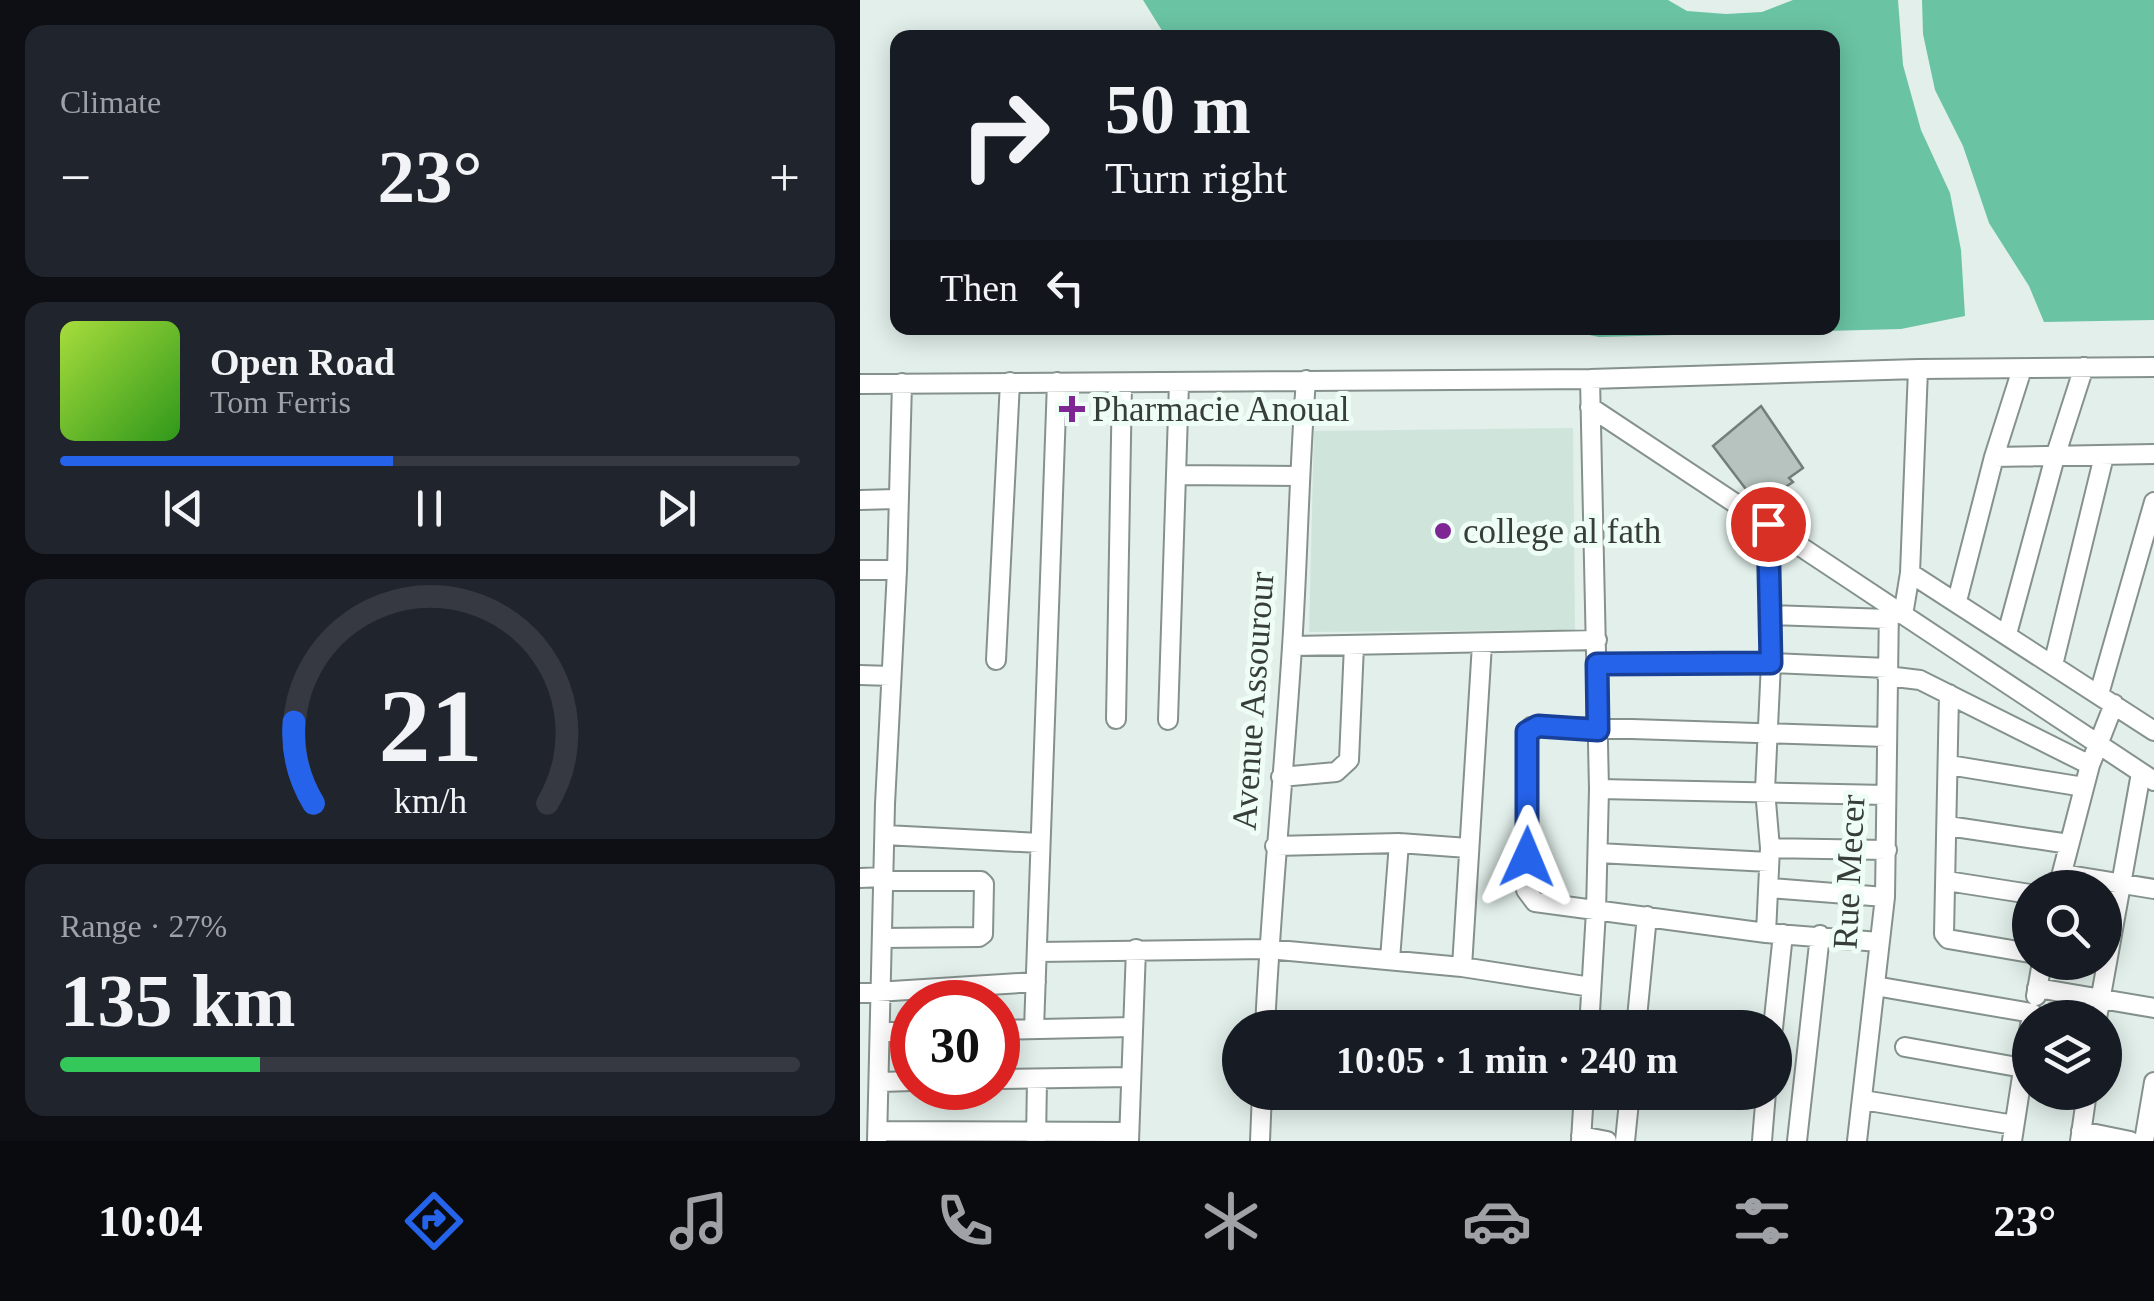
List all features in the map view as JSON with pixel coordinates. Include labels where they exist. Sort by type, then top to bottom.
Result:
[{"type":"street","points":[[2007,634],[2084,367]]},
{"type":"street","points":[[860,384],[1590,380],[2154,367]]},
{"type":"street","points":[[1957,601],[1994,457],[2022,368]]},
{"type":"street","name":"Rue Mecer","points":[[1857,1141],[1884,897],[1887,672],[1893,613],[1910,573],[1918,370]]},
{"type":"street","name":"Avenue Assourour","points":[[1266,1010],[1292,646],[1306,380]]},
{"type":"street","points":[[1589,1010],[1598,853],[1590,380]]},
{"type":"street","points":[[996,660],[1010,382]]},
{"type":"street","points":[[1034,1028],[1057,382]]},
{"type":"street","points":[[1168,720],[1179,382]]},
{"type":"street","points":[[902,383],[883,879],[878,1136],[1129,1137],[1136,949]]},
{"type":"street","points":[[1116,718],[1122,383]]},
{"type":"street","points":[[1590,407],[1768,524],[1893,613],[2148,777],[2122,876]]},
{"type":"street","points":[[1994,457],[2154,454]]},
{"type":"street","points":[[2053,665],[2104,456]]},
{"type":"street","points":[[1176,475],[1299,476]]},
{"type":"street","points":[[860,500],[896,498]]},
{"type":"street","points":[[2062,870],[2090,765],[2099,746],[2106,699],[2154,502]]},
{"type":"street","points":[[1768,524],[1771,663],[1765,790],[1775,934],[1773,1010]]},
{"type":"street","points":[[860,570],[897,570]]},
{"type":"street","points":[[1910,573],[2154,730]]},
{"type":"street","points":[[1770,614],[1893,613]]},
{"type":"street","points":[[1292,646],[1596,640]]},
{"type":"street","points":[[1462,967],[1482,644]]},
{"type":"street","points":[[1281,777],[1336,772],[1349,760],[1354,645]]},
{"type":"street","points":[[1597,664],[1771,663],[1887,672],[1920,680],[2090,765]]},
{"type":"street","points":[[860,676],[890,676]]},
{"type":"street","points":[[1950,694],[1946,937],[2012,950]]},
{"type":"street","points":[[1879,942],[1775,934],[1542,905],[1526,890],[1526,736],[1538,726],[1886,738]]},
{"type":"street","points":[[1949,765],[2084,787]]},
{"type":"street","points":[[1598,789],[1886,795]]},
{"type":"street","points":[[1948,826],[2069,844]]},
{"type":"street","points":[[885,836],[1040,843]]},
{"type":"street","points":[[1275,846],[1398,843],[1468,848]]},
{"type":"street","points":[[1390,959],[1398,843]]},
{"type":"street","points":[[1598,853],[1770,855],[1887,850]]},
{"type":"street","points":[[860,878],[984,884],[979,937],[882,938]]},
{"type":"street","points":[[1947,881],[2012,891]]},
{"type":"street","points":[[2122,884],[2154,889]]},
{"type":"street","points":[[1770,888],[1884,897]]},
{"type":"street","points":[[1638,1010],[1647,916]]},
{"type":"street","points":[[1798,1141],[1820,935]]},
{"type":"street","points":[[1037,952],[1268,949],[1462,967],[1591,987]]},
{"type":"street","points":[[2035,1000],[2039,980]]},
{"type":"street","points":[[860,993],[1036,982]]},
{"type":"street","points":[[1876,986],[2012,1014]]},
{"type":"street","points":[[2037,988],[2074,1000]]},
{"type":"street","points":[[2122,1008],[2154,1008]]},
{"type":"street","points":[[1020,1029],[1134,1027]]},
{"type":"street","points":[[882,1032],[890,1032]]},
{"type":"street","points":[[1905,1047],[2012,1066]]},
{"type":"street","points":[[1020,1078],[1132,1077]]},
{"type":"street","points":[[1036,1136],[1037,1078]]},
{"type":"street","points":[[2148,1130],[2154,1082]]},
{"type":"street","points":[[860,1086],[890,1084]]},
{"type":"street","points":[[1863,1100],[2013,1133]]},
{"type":"street","points":[[1260,1141],[1261,1110]]},
{"type":"street","points":[[1583,1110],[1581,1139],[1607,1141]]},
{"type":"street","points":[[1626,1141],[1629,1110]]},
{"type":"street","points":[[1762,1141],[1765,1110]]},
{"type":"street","points":[[2085,1110],[2081,1136],[2130,1141]]},
{"type":"shaded area","name":"college al fath","points":[[1573,428],[1575,630],[1309,632],[1314,431]]},
{"type":"green space","points":[[1143,0],[1668,0],[1687,11],[1726,14],[1762,12],[1793,0],[1898,0],[1903,65],[1921,130],[1950,193],[1961,250],[1965,316],[1901,329],[1840,331],[1840,30],[1162,30]]},
{"type":"green space","points":[[1922,0],[2154,0],[2154,320],[2044,322],[2029,286],[1989,223],[1963,146],[1935,90],[1923,34]]},
{"type":"green space","points":[[1589,335],[1674,335],[1599,337]]},
{"type":"building","points":[[1761,406],[1803,468],[1789,478],[1793,482],[1770,497],[1767,493],[1755,501],[1713,446]]},
{"type":"place","name":"Pharmacie Anoual","points":[[1072,409]]},
{"type":"place","name":"college al fath","points":[[1443,531]]},
{"type":"route","points":[[1527,857],[1527,732],[1538,726],[1598,730],[1597,664],[1771,663],[1768,524]]}]
